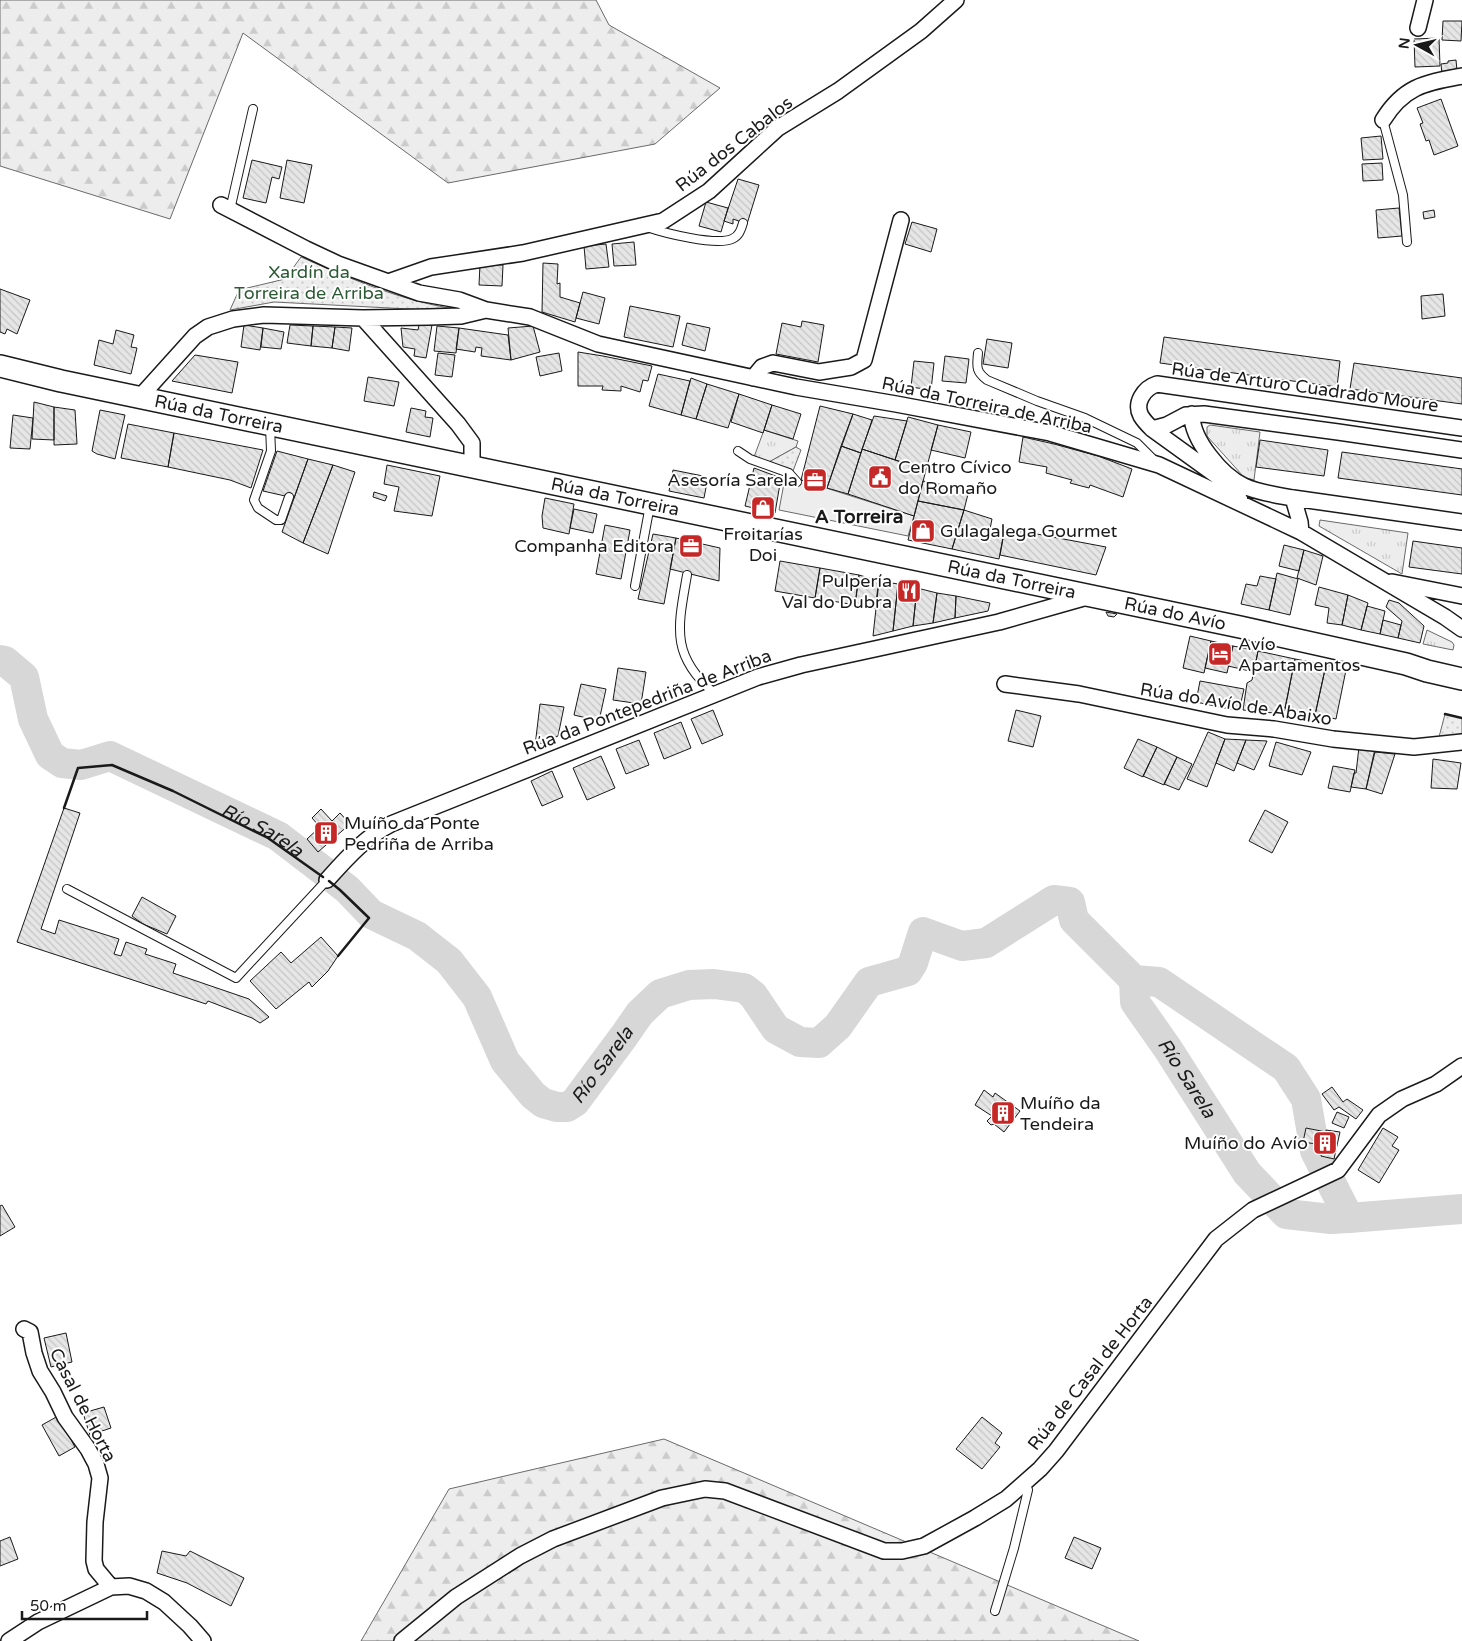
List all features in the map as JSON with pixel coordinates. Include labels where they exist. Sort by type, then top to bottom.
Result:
[{"type":"main road","name":"Rúa da Torreira","points":[[0,366],[140,398],[1090,595]]},
{"type":"main road","name":"Rúa do Avío","points":[[1090,595],[1406,664],[1462,679]]},
{"type":"main road","name":"Rúa do Avío","points":[[1406,664],[1462,665]]},
{"type":"street","name":"Rúa dos Cabalos","points":[[390,282],[431,266],[523,253],[663,221],[709,191],[778,128],[838,91],[921,31],[956,0]]},
{"type":"street","points":[[1418,28],[1425,0]]},
{"type":"street","points":[[1383,120],[1407,92],[1425,84],[1462,76]]},
{"type":"street","points":[[226,207],[338,264],[419,293],[459,300],[486,310]]},
{"type":"street","name":"Rúa da Torreira de Arriba","points":[[753,378],[762,367],[773,363],[819,372],[851,367],[864,360],[901,220]]},
{"type":"street","name":"Rúa da Torreira de Arriba","points":[[140,398],[195,336],[208,327],[220,322],[264,315],[362,318],[461,316],[486,310],[530,318],[598,344],[753,378],[1050,433],[1159,466],[1301,532],[1462,629]]},
{"type":"street","points":[[362,318],[458,424],[472,443],[472,466]]},
{"type":"street","name":"Rúa de Arturo Cuadrado Moure","points":[[1152,429],[1142,417],[1138,406],[1144,392],[1157,384],[1462,428]]},
{"type":"street","points":[[1192,414],[1194,430],[1206,450],[1225,474],[1244,486],[1268,494],[1462,522]]},
{"type":"street","points":[[1152,429],[1180,417],[1204,414],[1462,450]]},
{"type":"street","points":[[1152,429],[1224,481],[1238,496],[1242,504]]},
{"type":"street","points":[[1257,511],[1268,494]]},
{"type":"street","points":[[1293,498],[1301,532]]},
{"type":"street","points":[[1385,581],[1462,596]]},
{"type":"street","name":"Rúa da Pontepedriña de Arriba","points":[[327,880],[349,856],[376,832],[714,693],[780,670],[999,622],[1090,595]]},
{"type":"street","points":[[1442,616],[1440,606],[1445,600],[1451,597],[1462,596]]},
{"type":"street","name":"Rúa da Torreira de Arriba","points":[[1442,616],[1462,622]]},
{"type":"street","name":"Rúa do Avío de Abaixo","points":[[1005,684],[1079,694],[1227,725],[1274,729],[1333,739],[1414,747],[1462,742]]},
{"type":"street","name":"Rúa de Casal de Horta","points":[[402,1641],[456,1597],[520,1556],[553,1539],[662,1498],[706,1489],[715,1489],[763,1504],[884,1551],[902,1551],[924,1546],[1006,1499],[1056,1451],[1216,1239],[1253,1210],[1332,1173],[1339,1168],[1379,1115],[1402,1100],[1436,1084],[1462,1066]]},
{"type":"street","name":"Casal de Horta","points":[[24,1329],[30,1332],[40,1371],[65,1417],[88,1449],[96,1464],[100,1478],[95,1522],[94,1560],[96,1569],[111,1587]]},
{"type":"street","points":[[9,1641],[38,1622],[111,1587],[129,1586],[146,1591],[164,1602],[203,1641]]},
{"type":"lane","points":[[226,207],[253,109]]},
{"type":"lane","points":[[1383,120],[1402,195],[1407,242]]},
{"type":"lane","points":[[645,226],[674,236],[723,240],[732,239],[739,234],[743,223]]},
{"type":"lane","points":[[978,353],[977,368],[980,375],[987,380],[1037,401],[1085,418],[1137,444],[1159,466]]},
{"type":"lane","points":[[270,424],[271,451],[254,500],[258,508],[276,520],[281,520],[290,497]]},
{"type":"lane","points":[[738,452],[750,459],[789,473],[797,482]]},
{"type":"lane","points":[[635,586],[650,504]]},
{"type":"lane","points":[[687,575],[680,620],[679,637],[681,648],[692,671],[714,693]]},
{"type":"lane","points":[[67,889],[236,978],[327,880]]},
{"type":"lane","points":[[995,1611],[1014,1548],[1028,1490],[1025,1482]]},
{"type":"green space","points":[[0,0],[596,0],[609,25],[720,88],[655,144],[448,183],[243,33],[170,219],[0,166]]},
{"type":"green space","name":"Xardín da Torreira de Arriba","points":[[301,257],[373,287],[449,308],[448,311],[274,302],[230,310],[239,290],[285,279]]},
{"type":"green space","points":[[1210,425],[1260,432],[1254,480],[1242,475],[1207,436],[1207,427]]},
{"type":"green space","points":[[764,430],[798,441],[796,447],[769,462],[754,457]]},
{"type":"green space","points":[[796,447],[801,450],[793,471],[769,462]]},
{"type":"green space","points":[[1320,520],[1408,533],[1402,574],[1319,526]]},
{"type":"green space","points":[[1427,630],[1452,642],[1454,645],[1453,650],[1423,644]]},
{"type":"green space","points":[[1445,714],[1462,718],[1462,734],[1439,737]]},
{"type":"green space","points":[[664,1439],[1139,1641],[361,1641],[449,1489]]},
{"type":"shaded area","points":[[785,478],[801,480],[914,516],[908,536],[779,510]]},
{"type":"building","points":[[1443,21],[1462,21],[1461,41],[1442,40]]},
{"type":"building","points":[[1439,38],[1440,66],[1415,67],[1414,39]]},
{"type":"building","points":[[1456,60],[1457,71],[1442,74],[1441,64]]},
{"type":"building","points":[[1441,99],[1458,146],[1434,155],[1429,140],[1426,141],[1420,124],[1423,123],[1417,108]]},
{"type":"building","points":[[1381,136],[1383,159],[1363,160],[1361,138]]},
{"type":"building","points":[[252,160],[282,167],[279,179],[272,177],[266,203],[243,198]]},
{"type":"building","points":[[287,160],[312,165],[304,203],[280,198]]},
{"type":"building","points":[[1382,163],[1383,180],[1363,181],[1362,164]]},
{"type":"building","points":[[738,179],[759,185],[747,224],[733,219],[733,224],[724,221]]},
{"type":"building","points":[[706,202],[728,208],[721,232],[699,226]]},
{"type":"building","points":[[1399,208],[1402,236],[1378,238],[1376,210]]},
{"type":"building","points":[[1434,210],[1435,217],[1424,219],[1423,212]]},
{"type":"building","points":[[912,222],[937,229],[931,252],[905,244]]},
{"type":"building","points":[[634,242],[636,265],[614,266],[612,244]]},
{"type":"building","points":[[606,244],[609,267],[586,269],[584,246]]},
{"type":"building","points":[[543,263],[558,264],[557,284],[560,283],[560,297],[580,303],[575,322],[542,312]]},
{"type":"building","points":[[480,264],[503,265],[502,286],[479,285]]},
{"type":"building","points":[[0,289],[30,300],[17,334],[7,329],[5,334],[0,332]]},
{"type":"building","points":[[583,292],[605,298],[599,324],[576,318]]},
{"type":"building","points":[[1443,294],[1445,316],[1422,319],[1421,296]]},
{"type":"building","points":[[630,306],[680,316],[673,347],[624,337]]},
{"type":"building","points":[[802,321],[824,325],[818,362],[776,354],[782,323],[801,327]]},
{"type":"building","points":[[687,323],[710,328],[705,351],[682,345]]},
{"type":"building","points":[[244,325],[263,328],[260,350],[241,347]]},
{"type":"building","points":[[290,325],[313,326],[311,346],[287,343]]},
{"type":"building","points":[[419,325],[432,325],[426,358],[414,356],[415,349],[403,347],[401,328],[418,330]]},
{"type":"building","points":[[313,326],[335,327],[332,348],[311,346]]},
{"type":"building","points":[[437,326],[459,328],[456,353],[434,351]]},
{"type":"building","points":[[533,326],[540,352],[511,360],[508,328]]},
{"type":"building","points":[[335,327],[352,328],[349,351],[332,348]]},
{"type":"building","points":[[263,328],[284,332],[281,349],[261,347]]},
{"type":"building","points":[[459,328],[508,335],[511,360],[481,356],[482,348],[476,347],[475,352],[456,349]]},
{"type":"building","points":[[116,330],[134,335],[131,347],[137,348],[131,374],[94,365],[99,340],[113,344]]},
{"type":"building","points":[[1164,337],[1340,361],[1337,387],[1160,363]]},
{"type":"building","points":[[987,339],[1012,343],[1008,368],[983,364]]},
{"type":"building","points":[[578,352],[652,366],[648,381],[643,380],[640,392],[621,386],[621,391],[602,390],[603,386],[578,386]]},
{"type":"building","points":[[438,353],[455,355],[452,377],[435,375]]},
{"type":"building","points":[[559,353],[562,371],[540,376],[536,357]]},
{"type":"building","points":[[195,355],[238,362],[232,393],[172,381]]},
{"type":"building","points":[[945,356],[969,359],[966,383],[942,381]]},
{"type":"building","points":[[914,361],[934,363],[931,390],[911,387]]},
{"type":"building","points":[[1354,363],[1462,378],[1462,404],[1350,389]]},
{"type":"building","points":[[658,374],[690,381],[681,415],[649,406]]},
{"type":"building","points":[[368,377],[399,382],[394,406],[364,401]]},
{"type":"building","points":[[691,378],[707,384],[696,419],[681,415]]},
{"type":"building","points":[[707,384],[739,394],[728,428],[696,419]]},
{"type":"building","points":[[739,394],[772,405],[763,433],[731,422]]},
{"type":"building","points":[[34,402],[54,407],[54,440],[32,439]]},
{"type":"building","points":[[772,405],[801,414],[793,439],[764,430]]},
{"type":"building","points":[[820,406],[853,414],[827,488],[801,480]]},
{"type":"building","points":[[54,407],[75,410],[77,444],[54,445]]},
{"type":"building","points":[[411,408],[426,411],[425,417],[433,418],[430,437],[406,432]]},
{"type":"building","points":[[100,410],[125,415],[115,459],[92,451]]},
{"type":"building","points":[[853,414],[872,420],[861,453],[841,446]]},
{"type":"building","points":[[13,415],[33,418],[30,449],[10,448]]},
{"type":"building","points":[[874,416],[907,421],[895,460],[862,449]]},
{"type":"building","points":[[908,417],[938,425],[926,470],[895,460]]},
{"type":"building","points":[[128,424],[174,433],[168,467],[121,458]]},
{"type":"building","points":[[938,425],[971,432],[965,458],[931,450]]},
{"type":"building","points":[[174,433],[263,450],[251,488],[230,480],[168,467]]},
{"type":"building","points":[[1023,437],[1098,456],[1132,469],[1123,497],[1090,485],[1089,488],[1070,483],[1072,480],[1046,473],[1047,467],[1019,462]]},
{"type":"building","points":[[1260,440],[1328,450],[1324,476],[1256,467]]},
{"type":"building","points":[[841,446],[861,453],[848,494],[827,488]]},
{"type":"building","points":[[862,449],[926,470],[914,516],[848,494]]},
{"type":"building","points":[[277,451],[308,459],[294,498],[263,491]]},
{"type":"building","points":[[1342,452],[1462,469],[1462,495],[1338,478]]},
{"type":"building","points":[[308,459],[333,465],[303,543],[282,532]]},
{"type":"building","points":[[333,465],[355,472],[328,554],[303,543]]},
{"type":"building","points":[[387,465],[440,476],[432,516],[394,511],[399,487],[384,484]]},
{"type":"building","points":[[754,468],[781,478],[775,513],[745,506]]},
{"type":"building","points":[[673,470],[708,477],[704,498],[669,491]]},
{"type":"building","points":[[923,481],[969,490],[964,510],[918,501]]},
{"type":"building","points":[[374,492],[387,496],[385,501],[373,497]]},
{"type":"building","points":[[545,498],[574,504],[569,534],[543,528],[542,516]]},
{"type":"building","points":[[918,501],[964,510],[952,549],[908,540]]},
{"type":"building","points":[[574,509],[597,514],[593,533],[570,528]]},
{"type":"building","points":[[964,510],[992,519],[989,534],[1003,537],[999,559],[952,549]]},
{"type":"building","points":[[605,525],[630,530],[621,579],[596,574]]},
{"type":"building","points":[[1005,528],[1106,547],[1096,575],[1000,555]]},
{"type":"building","points":[[653,534],[676,538],[664,604],[638,599]]},
{"type":"building","points":[[676,538],[720,548],[719,581],[670,569]]},
{"type":"building","points":[[1413,541],[1462,548],[1462,574],[1409,567]]},
{"type":"building","points":[[1284,545],[1304,550],[1299,571],[1279,566]]},
{"type":"building","points":[[1304,550],[1323,556],[1316,585],[1297,578]]},
{"type":"building","points":[[780,561],[820,568],[815,598],[775,591]]},
{"type":"building","points":[[820,568],[859,575],[855,605],[815,598]]},
{"type":"building","points":[[1277,573],[1298,579],[1290,615],[1269,610]]},
{"type":"building","points":[[859,575],[879,581],[875,608],[855,605]]},
{"type":"building","points":[[1260,576],[1276,579],[1269,610],[1241,604],[1246,584],[1257,586]]},
{"type":"building","points":[[879,581],[898,584],[893,631],[873,636]]},
{"type":"building","points":[[898,584],[917,588],[913,626],[893,631]]},
{"type":"building","points":[[1319,587],[1348,595],[1342,625],[1327,623],[1329,608],[1315,605]]},
{"type":"building","points":[[917,588],[937,593],[933,623],[913,626]]},
{"type":"building","points":[[937,593],[956,596],[955,618],[933,623]]},
{"type":"building","points":[[1348,595],[1368,603],[1361,630],[1342,625]]},
{"type":"building","points":[[956,596],[990,603],[988,611],[955,618]]},
{"type":"building","points":[[1389,600],[1399,603],[1424,626],[1420,643],[1398,638],[1402,621],[1386,607]]},
{"type":"building","points":[[1367,606],[1385,611],[1380,634],[1361,630]]},
{"type":"building","points":[[1106,612],[1117,614],[1114,617],[1108,616]]},
{"type":"building","points":[[1383,620],[1401,625],[1398,638],[1380,634]]},
{"type":"building","points":[[1190,636],[1211,641],[1204,673],[1183,668]]},
{"type":"building","points":[[1211,641],[1233,646],[1227,673],[1205,668]]},
{"type":"building","points":[[1233,646],[1258,651],[1254,672],[1228,666]]},
{"type":"building","points":[[1258,651],[1295,659],[1284,714],[1243,710],[1247,683],[1252,680]]},
{"type":"building","points":[[1295,659],[1326,665],[1315,715],[1285,708]]},
{"type":"building","points":[[1326,665],[1346,670],[1336,719],[1315,715]]},
{"type":"building","points":[[618,668],[646,672],[641,704],[613,700]]},
{"type":"building","points":[[1200,681],[1244,689],[1239,711],[1196,702]]},
{"type":"building","points":[[581,684],[606,689],[599,721],[574,715]]},
{"type":"building","points":[[540,704],[564,707],[558,736],[535,746]]},
{"type":"building","points":[[713,710],[723,735],[702,744],[691,719]]},
{"type":"building","points":[[1016,710],[1041,716],[1033,747],[1008,741]]},
{"type":"building","points":[[681,722],[691,748],[664,759],[654,733]]},
{"type":"building","points":[[1208,732],[1225,739],[1207,787],[1187,779]]},
{"type":"building","points":[[1138,739],[1157,747],[1143,777],[1124,768]]},
{"type":"building","points":[[1225,739],[1246,740],[1234,771],[1216,763]]},
{"type":"building","points":[[639,740],[649,765],[626,774],[616,749]]},
{"type":"building","points":[[1246,740],[1267,741],[1254,770],[1237,763]]},
{"type":"building","points":[[1276,742],[1311,752],[1302,775],[1269,766]]},
{"type":"building","points":[[1157,747],[1177,757],[1164,785],[1143,776]]},
{"type":"building","points":[[1359,747],[1375,749],[1366,789],[1351,787],[1354,773],[1356,773]]},
{"type":"building","points":[[1375,752],[1395,754],[1382,794],[1366,789]]},
{"type":"building","points":[[601,756],[615,788],[587,800],[573,768]]},
{"type":"building","points":[[1177,757],[1192,764],[1179,790],[1164,784]]},
{"type":"building","points":[[1433,759],[1461,763],[1457,789],[1431,788]]},
{"type":"building","points":[[1333,766],[1355,770],[1350,792],[1328,788]]},
{"type":"building","points":[[552,771],[563,797],[542,806],[531,781]]},
{"type":"building","points":[[64,808],[80,813],[41,929],[55,934],[59,920],[119,939],[114,954],[121,956],[126,942],[147,949],[145,954],[176,964],[173,973],[249,999],[269,1017],[260,1023],[208,1001],[206,1004],[17,942]]},
{"type":"building","name":"Muíño da Ponte Pedriña de Arriba","points":[[321,809],[332,821],[340,813],[350,824],[318,852],[307,839],[320,827],[312,818]]},
{"type":"building","points":[[1265,810],[1288,822],[1272,853],[1249,841]]},
{"type":"building","points":[[142,897],[176,916],[167,934],[143,924],[132,916]]},
{"type":"building","points":[[321,937],[338,956],[328,971],[312,987],[309,982],[276,1009],[250,981],[281,952],[291,963]]},
{"type":"building","points":[[1332,1087],[1343,1102],[1347,1099],[1363,1110],[1356,1119],[1339,1107],[1334,1110],[1322,1094]]},
{"type":"building","name":"Muíño da Tendeira","points":[[984,1090],[993,1097],[995,1093],[1020,1111],[1004,1132],[994,1124],[991,1125],[987,1121],[992,1116],[975,1105]]},
{"type":"building","points":[[1337,1112],[1349,1117],[1344,1128],[1332,1123]]},
{"type":"building","name":"Muíño do Avío","points":[[1306,1128],[1326,1132],[1326,1130],[1340,1132],[1334,1159],[1321,1156],[1323,1145],[1303,1142]]},
{"type":"building","points":[[1383,1128],[1398,1137],[1392,1146],[1399,1150],[1379,1183],[1358,1170]]},
{"type":"building","points":[[2,1205],[15,1227],[0,1236],[0,1206]]},
{"type":"building","points":[[66,1333],[72,1362],[51,1367],[44,1338]]},
{"type":"building","points":[[104,1407],[111,1428],[90,1435],[83,1413]]},
{"type":"building","points":[[58,1416],[75,1447],[59,1456],[42,1425]]},
{"type":"building","points":[[982,1417],[1002,1433],[995,1443],[1000,1447],[982,1469],[956,1449]]},
{"type":"building","points":[[10,1537],[18,1559],[0,1566],[0,1541]]},
{"type":"building","points":[[1074,1537],[1101,1548],[1092,1569],[1065,1558]]},
{"type":"building","points":[[162,1551],[186,1556],[190,1551],[244,1578],[231,1606],[187,1583],[157,1573]]},
{"type":"waterway","name":"Río Sarela","points":[[0,660],[5,661],[24,677],[33,719],[50,755],[62,763],[81,765],[110,756],[278,836],[347,889],[371,914],[417,936],[449,961],[477,997],[505,1061],[533,1095],[543,1103],[557,1107],[567,1107],[575,1102],[640,1013],[660,994],[689,985],[714,984],[744,988],[753,995],[776,1029],[800,1042],[819,1043],[838,1026],[869,982],[908,971],[913,963],[923,932],[962,946],[986,943],[1054,900],[1070,902],[1074,920],[1134,980],[1159,982],[1286,1068],[1306,1099],[1315,1151],[1349,1218],[1462,1209]]},
{"type":"waterway","name":"Río Sarela","points":[[1134,980],[1135,1002],[1168,1049],[1247,1173],[1286,1214],[1331,1219],[1349,1218]]},
{"type":"wall","points":[[1445,714],[1462,718]]},
{"type":"wall","points":[[64,808],[78,768],[112,765],[173,791],[268,838],[323,877]]},
{"type":"wall","points":[[329,881],[369,918],[338,956]]},
{"type":"place","name":"Centro Cívico do Romaño","points":[[880,477]]},
{"type":"place","name":"Asesoría Sarela","points":[[815,480]]},
{"type":"place","name":"Froitarías Doi","points":[[763,508]]},
{"type":"place","name":"Gulagalega Gourmet","points":[[923,531]]},
{"type":"place","name":"Companha Editora","points":[[691,546]]},
{"type":"place","name":"Pulpería Val do Dubra","points":[[909,591]]},
{"type":"place","name":"Avío Apartamentos","points":[[1220,654]]},
{"type":"place","name":"Muíño da Ponte Pedriña de Arriba","points":[[326,833]]},
{"type":"place","name":"Muíño da Tendeira","points":[[1003,1113]]},
{"type":"place","name":"Muíño do Avío","points":[[1325,1143]]},
{"type":"district","name":"A Torreira","points":[[859,517]]}]
